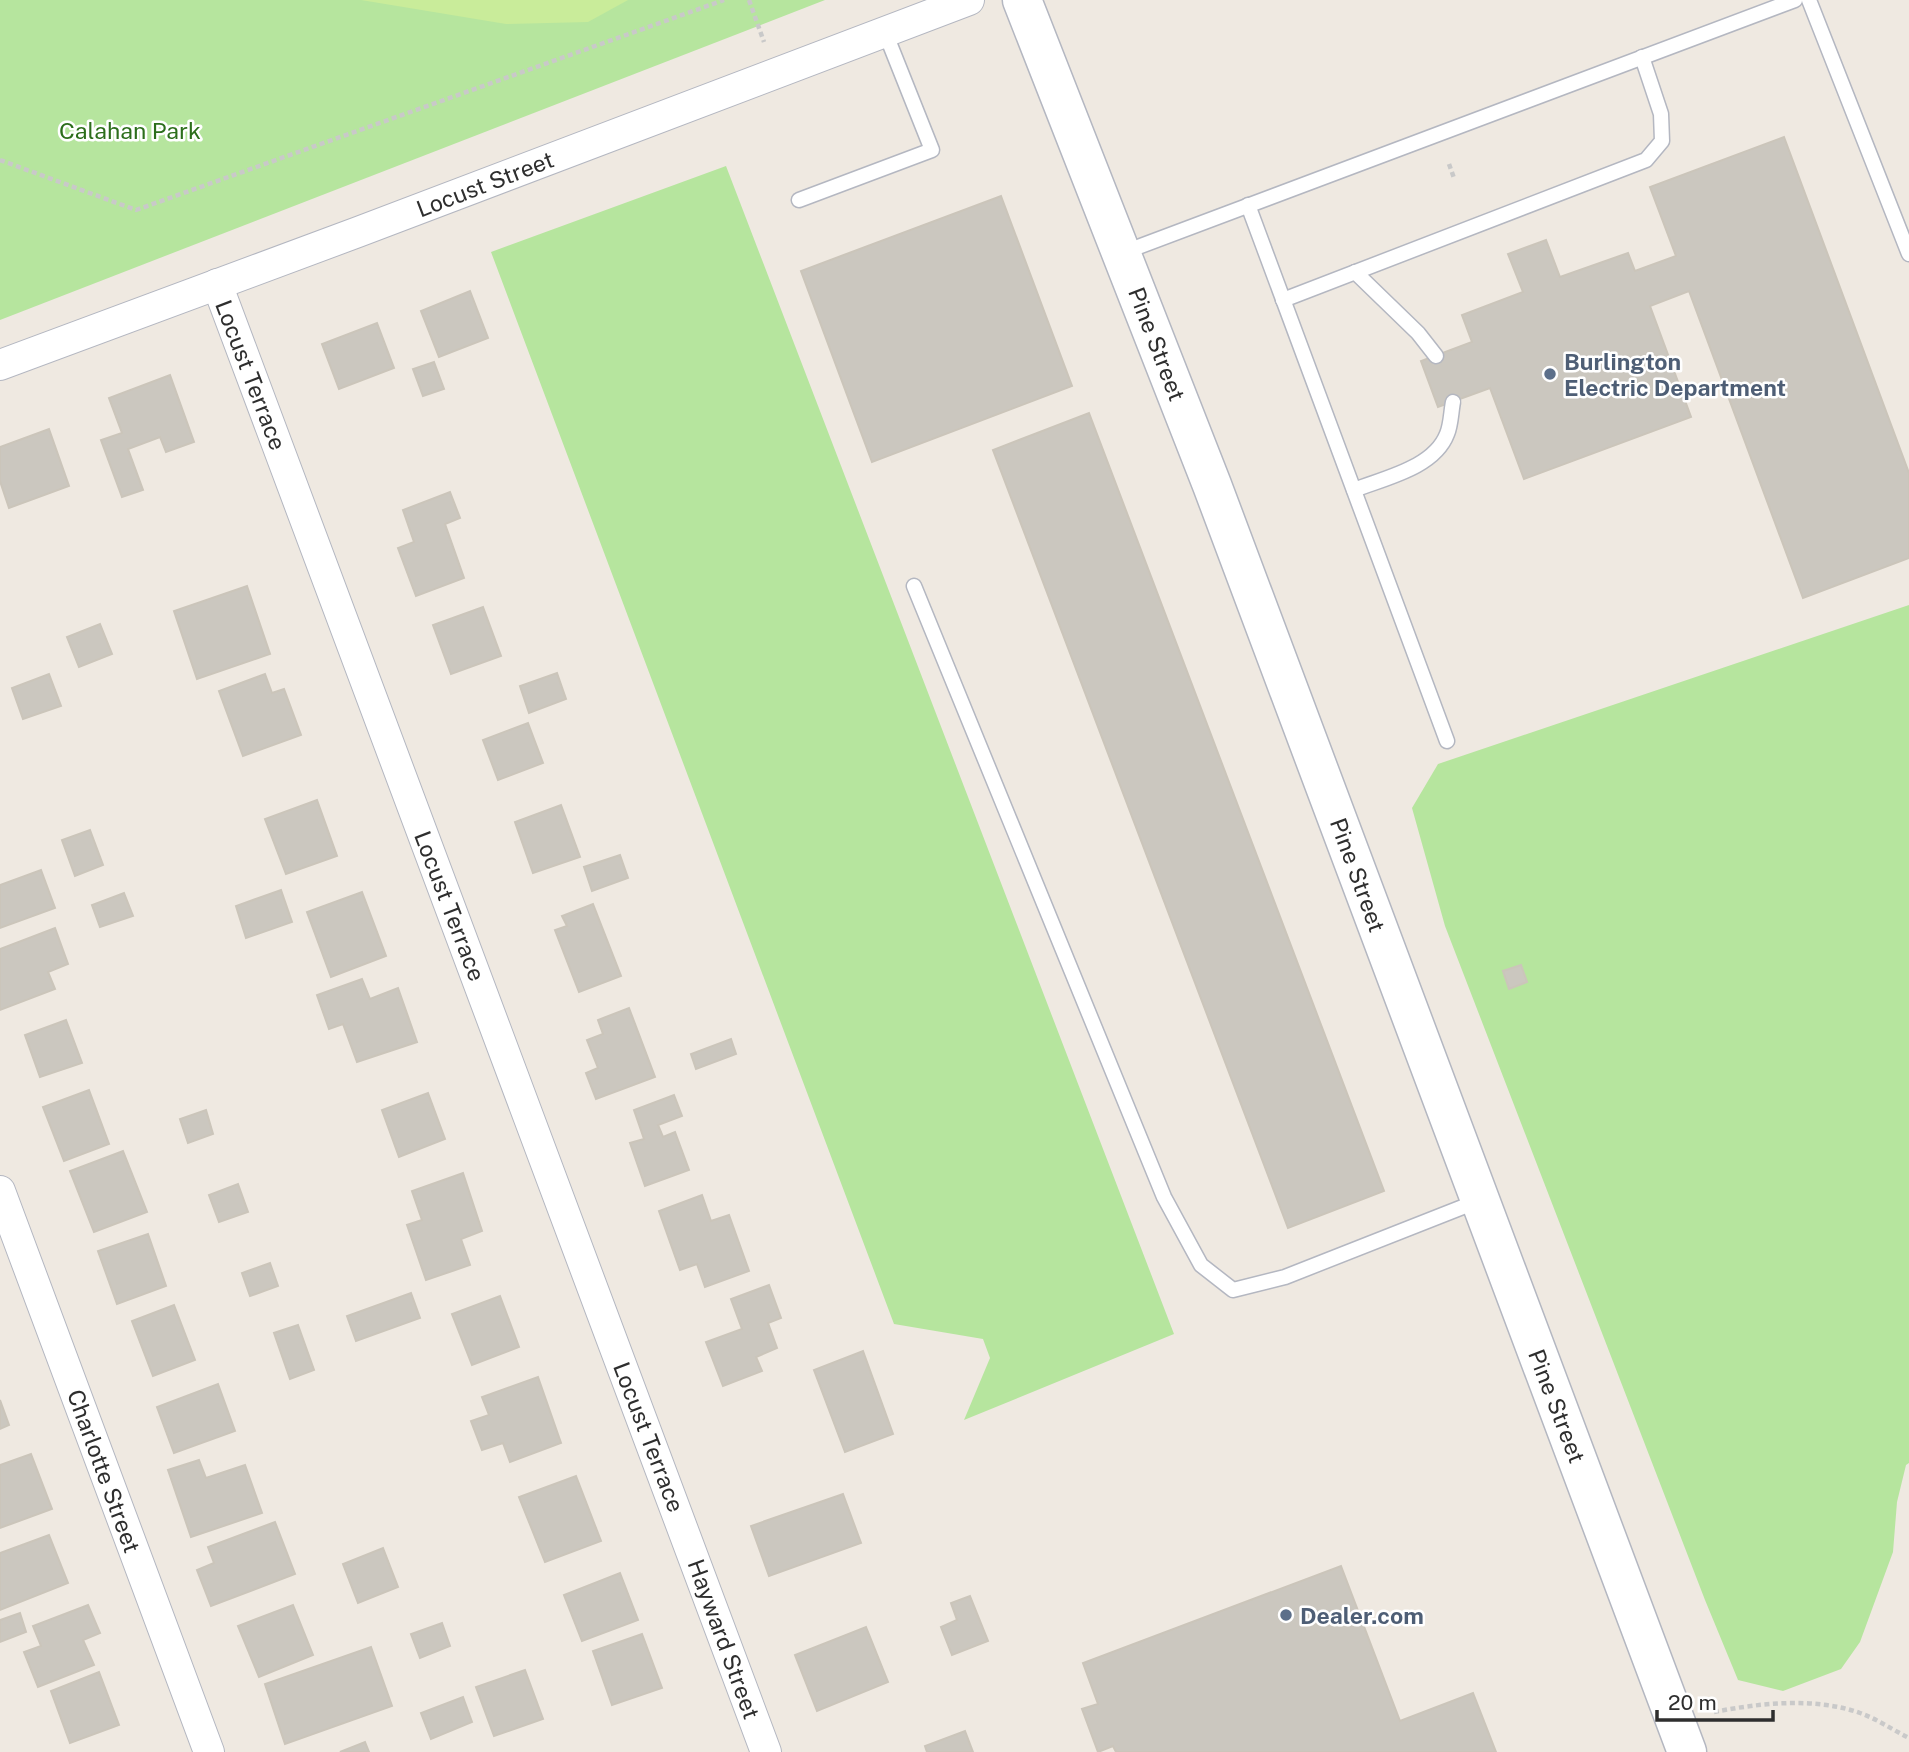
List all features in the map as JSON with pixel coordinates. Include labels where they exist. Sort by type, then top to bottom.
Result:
[{"type":"main road","name":"Pine Street","points":[[1022,0],[1212,485],[1681,1736]]},
{"type":"street","name":"Locust Street","points":[[0,365],[968,0]]},
{"type":"street","name":"Locust Terrace","points":[[217,284],[682,1527]]},
{"type":"street","name":"Charlotte Street","points":[[0,1191],[209,1752]]},
{"type":"street","name":"Hayward Street","points":[[682,1527],[766,1752]]},
{"type":"lane","points":[[1122,253],[1795,0]]},
{"type":"lane","points":[[1809,0],[1909,254]]},
{"type":"lane","points":[[799,200],[932,149],[885,32]]},
{"type":"lane","points":[[1283,300],[1646,160],[1662,141],[1661,114],[1642,57]]},
{"type":"lane","points":[[1248,205],[1447,741]]},
{"type":"lane","points":[[1355,272],[1418,333],[1436,356]]},
{"type":"lane","points":[[1354,490],[1418,464],[1436,453],[1447,435],[1453,402]]},
{"type":"lane","points":[[914,586],[1164,1196],[1201,1265],[1233,1290],[1246,1287],[1285,1277],[1479,1200]]},
{"type":"path","points":[[0,160],[136,211],[724,0]]},
{"type":"path","points":[[749,0],[776,74]]},
{"type":"path","points":[[1449,164],[1454,178]]},
{"type":"path","points":[[1681,1736],[1736,1707],[1817,1704],[1860,1713],[1909,1738]]},
{"type":"green space","name":"Calahan Park","points":[[0,0],[825,0],[0,320]]},
{"type":"green space","points":[[361,0],[628,0],[588,22],[506,24]]},
{"type":"green space","points":[[726,166],[1174,1334],[964,1420],[990,1358],[983,1339],[894,1324],[491,252]]},
{"type":"green space","points":[[1909,605],[1909,1463],[1906,1465],[1897,1502],[1893,1552],[1860,1642],[1841,1669],[1783,1691],[1738,1680],[1445,926],[1412,808],[1438,764]]},
{"type":"building","name":"Burlington Electric Department","points":[[1784,137],[1909,473],[1909,558],[1803,598],[1689,291],[1650,306],[1691,417],[1524,479],[1490,388],[1438,407],[1421,361],[1472,342],[1462,315],[1523,292],[1508,254],[1546,240],[1560,277],[1628,253],[1635,271],[1676,256],[1650,187]]},
{"type":"building","points":[[1001,196],[1072,386],[872,462],[801,271]]},
{"type":"building","points":[[470,291],[488,338],[439,357],[421,311]]},
{"type":"building","points":[[377,323],[394,368],[339,389],[322,344]]},
{"type":"building","points":[[434,362],[444,389],[423,396],[413,369]]},
{"type":"building","points":[[170,375],[194,442],[166,452],[160,437],[128,449],[143,490],[122,497],[101,440],[122,433],[109,398]]},
{"type":"building","points":[[1089,413],[1384,1191],[1288,1228],[993,450]]},
{"type":"building","points":[[49,429],[69,486],[9,508],[0,481],[0,447]]},
{"type":"building","points":[[450,492],[460,518],[445,524],[464,578],[416,596],[398,548],[414,542],[403,510]]},
{"type":"building","points":[[247,586],[270,654],[197,679],[174,611]]},
{"type":"building","points":[[483,607],[501,656],[451,674],[433,625]]},
{"type":"building","points":[[100,624],[112,654],[79,667],[67,637]]},
{"type":"building","points":[[557,673],[566,699],[529,713],[520,686]]},
{"type":"building","points":[[49,674],[61,706],[23,719],[12,688]]},
{"type":"building","points":[[265,674],[272,693],[284,689],[301,735],[243,756],[219,691]]},
{"type":"building","points":[[528,723],[543,763],[498,780],[483,740]]},
{"type":"building","points":[[317,800],[337,856],[286,874],[265,819]]},
{"type":"building","points":[[561,805],[580,857],[533,873],[515,822]]},
{"type":"building","points":[[90,830],[103,865],[75,876],[62,840]]},
{"type":"building","points":[[620,855],[628,878],[592,891],[584,867]]},
{"type":"building","points":[[41,870],[55,908],[0,928],[0,885]]},
{"type":"building","points":[[281,890],[292,922],[246,938],[236,906]]},
{"type":"building","points":[[362,892],[386,956],[331,977],[307,912]]},
{"type":"building","points":[[124,893],[133,916],[100,927],[92,905]]},
{"type":"building","points":[[593,904],[621,976],[579,992],[555,930],[567,926],[562,916]]},
{"type":"building","points":[[55,928],[68,964],[48,972],[55,989],[0,1010],[0,949]]},
{"type":"building","points":[[1521,965],[1527,982],[1509,989],[1503,971]]},
{"type":"building","points":[[362,979],[370,999],[398,988],[417,1042],[357,1062],[343,1024],[329,1029],[317,995]]},
{"type":"building","points":[[629,1008],[655,1077],[596,1099],[586,1073],[598,1068],[587,1040],[603,1034],[598,1020]]},
{"type":"building","points":[[66,1020],[82,1063],[40,1077],[25,1035]]},
{"type":"building","points":[[731,1039],[736,1054],[696,1069],[691,1054]]},
{"type":"building","points":[[89,1090],[109,1144],[64,1161],[43,1107]]},
{"type":"building","points":[[428,1093],[445,1139],[399,1157],[382,1110]]},
{"type":"building","points":[[674,1095],[682,1116],[658,1125],[663,1137],[675,1132],[689,1170],[645,1186],[630,1143],[644,1139],[634,1110]]},
{"type":"building","points":[[206,1110],[213,1134],[188,1143],[180,1119]]},
{"type":"building","points":[[123,1151],[147,1212],[94,1232],[70,1171]]},
{"type":"building","points":[[463,1173],[482,1231],[461,1239],[470,1265],[426,1280],[407,1225],[422,1220],[412,1191]]},
{"type":"building","points":[[238,1184],[248,1212],[219,1222],[209,1195]]},
{"type":"building","points":[[702,1195],[711,1221],[729,1215],[749,1271],[705,1287],[697,1264],[680,1270],[659,1211]]},
{"type":"building","points":[[148,1234],[166,1286],[117,1304],[98,1251]]},
{"type":"building","points":[[270,1263],[278,1286],[250,1296],[242,1273]]},
{"type":"building","points":[[769,1285],[781,1318],[768,1323],[777,1348],[756,1357],[762,1371],[723,1386],[706,1342],[742,1329],[731,1299]]},
{"type":"building","points":[[411,1293],[420,1318],[356,1341],[347,1316]]},
{"type":"building","points":[[500,1296],[519,1347],[472,1365],[452,1314]]},
{"type":"building","points":[[174,1305],[195,1360],[153,1376],[132,1321]]},
{"type":"building","points":[[298,1325],[314,1370],[290,1379],[274,1333]]},
{"type":"building","points":[[863,1351],[893,1434],[845,1452],[814,1370]]},
{"type":"building","points":[[538,1377],[561,1443],[510,1462],[503,1443],[482,1450],[471,1421],[489,1415],[482,1397]]},
{"type":"building","points":[[218,1384],[235,1431],[174,1453],[157,1407]]},
{"type":"building","points":[[0,1400],[9,1425],[0,1429]]},
{"type":"building","points":[[31,1454],[52,1509],[0,1528],[0,1465]]},
{"type":"building","points":[[199,1460],[206,1478],[245,1465],[262,1513],[191,1537],[168,1470]]},
{"type":"building","points":[[576,1476],[601,1541],[545,1562],[519,1497]]},
{"type":"building","points":[[843,1494],[861,1543],[769,1576],[751,1526]]},
{"type":"building","points":[[275,1522],[295,1574],[211,1606],[197,1570],[214,1563],[208,1547]]},
{"type":"building","points":[[49,1535],[68,1583],[0,1610],[0,1553]]},
{"type":"building","points":[[383,1548],[398,1587],[358,1603],[343,1564]]},
{"type":"building","name":"Dealer.com","points":[[1341,1566],[1400,1721],[1473,1693],[1496,1752],[1116,1752],[1113,1746],[1098,1752],[1082,1709],[1098,1704],[1083,1663]]},
{"type":"building","points":[[620,1573],[638,1620],[582,1641],[564,1595]]},
{"type":"building","points":[[970,1596],[988,1641],[952,1655],[941,1627],[957,1620],[951,1603]]},
{"type":"building","points":[[88,1605],[100,1633],[83,1640],[94,1665],[38,1687],[24,1652],[41,1646],[33,1626]]},
{"type":"building","points":[[293,1605],[313,1655],[259,1677],[238,1626]]},
{"type":"building","points":[[20,1613],[26,1632],[0,1642],[0,1620]]},
{"type":"building","points":[[442,1623],[450,1646],[420,1658],[411,1634]]},
{"type":"building","points":[[866,1627],[888,1682],[817,1711],[795,1655]]},
{"type":"building","points":[[642,1634],[662,1688],[612,1705],[593,1651]]},
{"type":"building","points":[[371,1647],[392,1706],[285,1744],[265,1684]]},
{"type":"building","points":[[525,1670],[543,1719],[494,1736],[476,1687]]},
{"type":"building","points":[[99,1672],[119,1725],[70,1743],[51,1691]]},
{"type":"building","points":[[463,1697],[472,1722],[431,1739],[421,1713]]},
{"type":"building","points":[[965,1731],[973,1752],[927,1752],[925,1746]]},
{"type":"building","points":[[365,1742],[369,1752],[340,1752]]},
{"type":"place","name":"Burlington Electric Department","points":[[1550,374]]},
{"type":"place","name":"Dealer.com","points":[[1286,1615]]}]
